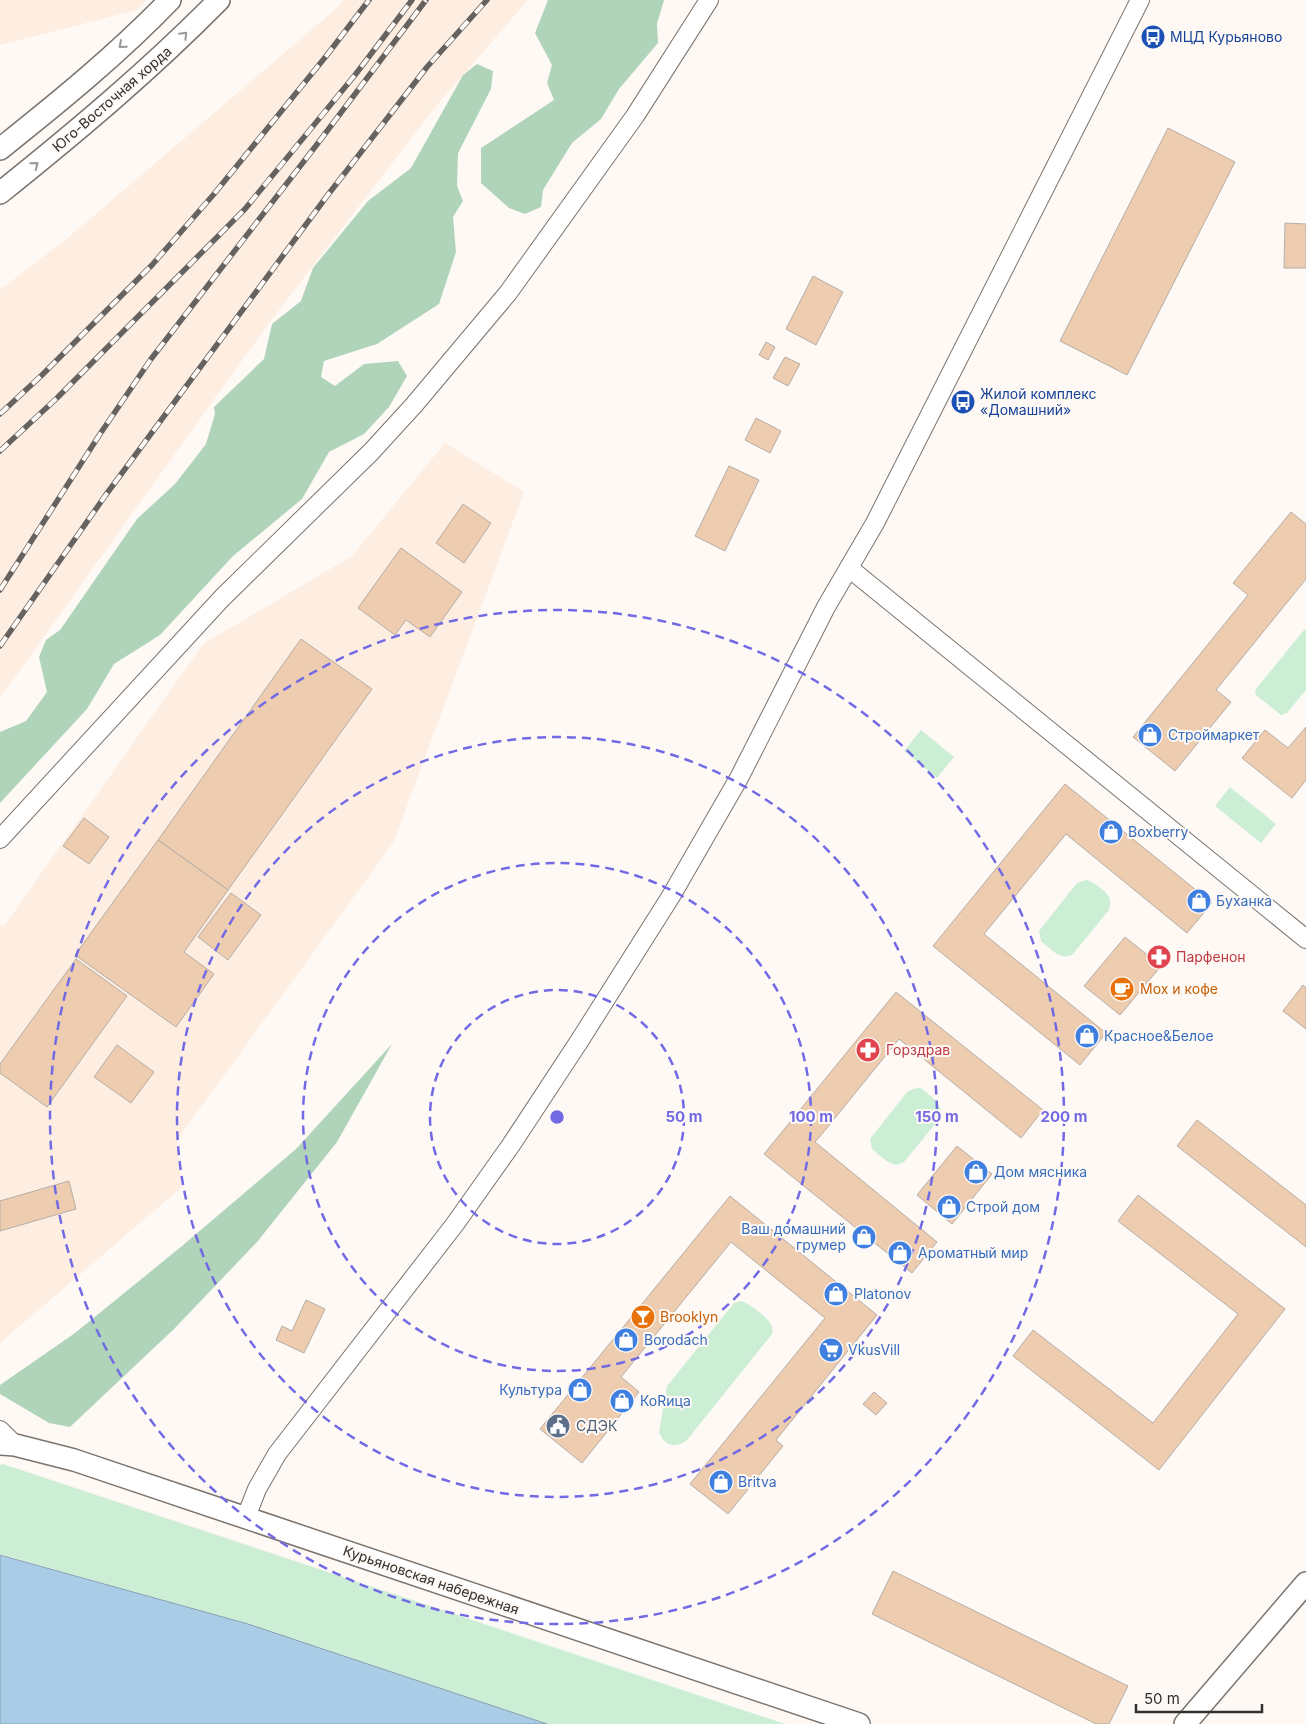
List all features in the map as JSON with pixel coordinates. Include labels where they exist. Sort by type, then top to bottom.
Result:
[{"type":"main road","points":[[0,149],[50,109],[170,0]]},
{"type":"main road","name":"Юго-Восточная хорда","points":[[0,193],[69,137],[175,44],[218,0]]},
{"type":"main road","name":"Курьяновская набережная","points":[[8,1445],[74,1460],[246,1516],[860,1724]]},
{"type":"main road","points":[[1185,1724],[1306,1582]]},
{"type":"street","points":[[0,839],[222,598],[371,452],[414,404],[508,293],[635,116],[704,7],[716,0]]},
{"type":"street","points":[[246,1516],[257,1489],[277,1454],[417,1274],[483,1184],[672,896],[739,778],[826,607],[875,523],[1140,0]]},
{"type":"street","points":[[849,568],[1306,939]]},
{"type":"street","points":[[0,1430],[8,1445]]},
{"type":"shaded area","points":[[0,0],[146,0],[137,10],[0,45]]},
{"type":"shaded area","points":[[344,0],[528,0],[437,105],[269,323],[0,698],[0,290],[70,236]]},
{"type":"shaded area","points":[[445,443],[524,492],[393,843],[177,1140],[182,1187],[0,1343],[0,924],[4,926],[203,644],[352,556]]},
{"type":"green space","points":[[548,0],[664,0],[657,24],[658,43],[619,89],[601,119],[572,143],[543,190],[541,207],[525,214],[509,208],[481,183],[481,148],[554,100],[547,83],[552,65],[535,33]]},
{"type":"green space","points":[[477,64],[493,71],[491,89],[458,153],[457,186],[463,201],[453,217],[456,252],[439,304],[377,344],[324,361],[321,377],[335,386],[364,364],[398,361],[407,376],[389,407],[364,434],[329,452],[302,499],[233,556],[160,635],[114,664],[87,709],[0,803],[0,732],[26,721],[47,692],[39,657],[46,640],[60,630],[137,519],[175,484],[206,444],[215,414],[214,407],[264,359],[272,324],[301,301],[313,268],[368,201],[411,168],[463,75]]},
{"type":"green space","points":[[1304,630],[1306,630],[1306,690],[1287,713],[1281,715],[1256,695],[1255,690]]},
{"type":"green space","points":[[921,730],[954,757],[937,778],[904,751]]},
{"type":"green space","points":[[1230,787],[1276,824],[1261,843],[1215,806]]},
{"type":"green space","points":[[1086,880],[1096,884],[1109,897],[1109,910],[1073,954],[1069,956],[1060,955],[1041,941],[1039,931],[1077,883]]},
{"type":"green space","points":[[392,1044],[337,1142],[257,1242],[174,1329],[70,1427],[49,1423],[0,1394],[0,1385],[75,1333],[182,1246],[296,1149]]},
{"type":"green space","points":[[921,1088],[936,1101],[940,1108],[940,1118],[904,1162],[900,1164],[891,1163],[872,1149],[870,1139],[908,1091]]},
{"type":"green space","points":[[741,1301],[755,1309],[768,1320],[771,1325],[772,1334],[687,1440],[679,1445],[667,1443],[659,1432],[667,1386],[734,1303]]},
{"type":"green space","points":[[3,1464],[785,1724],[547,1724],[248,1624],[0,1554],[0,1465]]},
{"type":"water","points":[[0,1555],[248,1624],[547,1724],[0,1724]]},
{"type":"building","points":[[1168,128],[1235,162],[1127,375],[1060,341]]},
{"type":"building","points":[[1285,223],[1306,224],[1306,268],[1284,268]]},
{"type":"building","points":[[813,276],[843,292],[816,345],[786,329]]},
{"type":"building","points":[[766,342],[775,347],[768,360],[759,355]]},
{"type":"building","points":[[785,357],[800,364],[788,386],[773,378]]},
{"type":"building","points":[[756,418],[781,431],[770,453],[745,440]]},
{"type":"building","points":[[729,466],[759,480],[725,551],[695,536]]},
{"type":"building","points":[[463,504],[491,523],[464,563],[436,543]]},
{"type":"building","points":[[1291,512],[1306,524],[1306,579],[1216,690],[1231,702],[1175,771],[1133,737],[1248,595],[1233,583]]},
{"type":"building","points":[[401,548],[462,592],[430,637],[406,620],[395,635],[358,608]]},
{"type":"building","points":[[301,639],[372,689],[228,890],[158,840]]},
{"type":"building","points":[[1306,727],[1306,780],[1292,798],[1242,758],[1265,730],[1288,748]]},
{"type":"building","points":[[1065,784],[1212,903],[1187,933],[1066,834],[984,934],[1106,1033],[1080,1065],[933,946]]},
{"type":"building","points":[[84,818],[109,837],[89,864],[63,846]]},
{"type":"building","points":[[158,840],[228,890],[184,952],[214,974],[176,1027],[75,955]]},
{"type":"building","points":[[231,893],[261,915],[228,960],[198,937]]},
{"type":"building","points":[[1125,937],[1161,966],[1120,1015],[1084,986]]},
{"type":"building","points":[[76,959],[127,996],[47,1107],[0,1073],[0,1064]]},
{"type":"building","points":[[1303,985],[1306,988],[1306,1029],[1283,1011]]},
{"type":"building","points":[[896,992],[1043,1110],[1021,1138],[899,1039],[815,1142],[937,1242],[912,1273],[764,1154]]},
{"type":"building","points":[[117,1045],[154,1072],[131,1103],[94,1077]]},
{"type":"building","points":[[1197,1120],[1306,1205],[1306,1247],[1177,1146]]},
{"type":"building","points":[[957,1146],[992,1174],[952,1224],[917,1195]]},
{"type":"building","points":[[69,1181],[76,1209],[0,1231],[0,1201]]},
{"type":"building","points":[[1138,1195],[1285,1309],[1159,1470],[1013,1356],[1033,1330],[1153,1423],[1238,1314],[1118,1221]]},
{"type":"building","points":[[730,1196],[877,1315],[776,1440],[783,1446],[728,1514],[690,1484],[825,1318],[731,1242],[621,1377],[639,1392],[582,1463],[540,1429]]},
{"type":"building","points":[[306,1300],[325,1309],[304,1353],[276,1340],[282,1326],[292,1331]]},
{"type":"building","points":[[874,1392],[887,1403],[876,1415],[863,1404]]},
{"type":"building","points":[[893,1571],[1128,1686],[1109,1724],[1096,1724],[872,1614]]},
{"type":"railway","points":[[0,414],[42,375],[152,265],[214,194],[327,55],[369,0]]},
{"type":"railway","points":[[0,451],[57,398],[245,209],[355,75],[412,0]]},
{"type":"railway","points":[[0,590],[100,434],[151,359],[426,0]]},
{"type":"railway","points":[[0,646],[105,496],[327,196],[427,67],[487,0]]},
{"type":"place","name":"МЦД Курьяново","points":[[1153,37]]},
{"type":"place","name":"Жилой комплекс «Домашний»","points":[[963,402]]},
{"type":"place","name":"Строймаркет","points":[[1150,735]]},
{"type":"place","name":"Boxberry","points":[[1111,832]]},
{"type":"place","name":"Буханка","points":[[1199,901]]},
{"type":"place","name":"Парфенон","points":[[1159,957]]},
{"type":"place","name":"Мох и кофе","points":[[1122,989]]},
{"type":"place","name":"Красное&Белое","points":[[1087,1036]]},
{"type":"place","name":"Горздрав","points":[[868,1050]]},
{"type":"place","name":"Дом мясника","points":[[976,1172]]},
{"type":"place","name":"Строй дом","points":[[949,1207]]},
{"type":"place","name":"Ваш домашний грумер","points":[[864,1237]]},
{"type":"place","name":"Ароматный мир","points":[[900,1253]]},
{"type":"place","name":"Platonov","points":[[836,1294]]},
{"type":"place","name":"Brooklyn","points":[[643,1317]]},
{"type":"place","name":"Borodach","points":[[626,1340]]},
{"type":"place","name":"VkusVill","points":[[831,1350]]},
{"type":"place","name":"Культура","points":[[580,1390]]},
{"type":"place","name":"КоRица","points":[[622,1401]]},
{"type":"place","name":"СДЭК","points":[[558,1426]]},
{"type":"place","name":"Britva","points":[[721,1482]]}]
